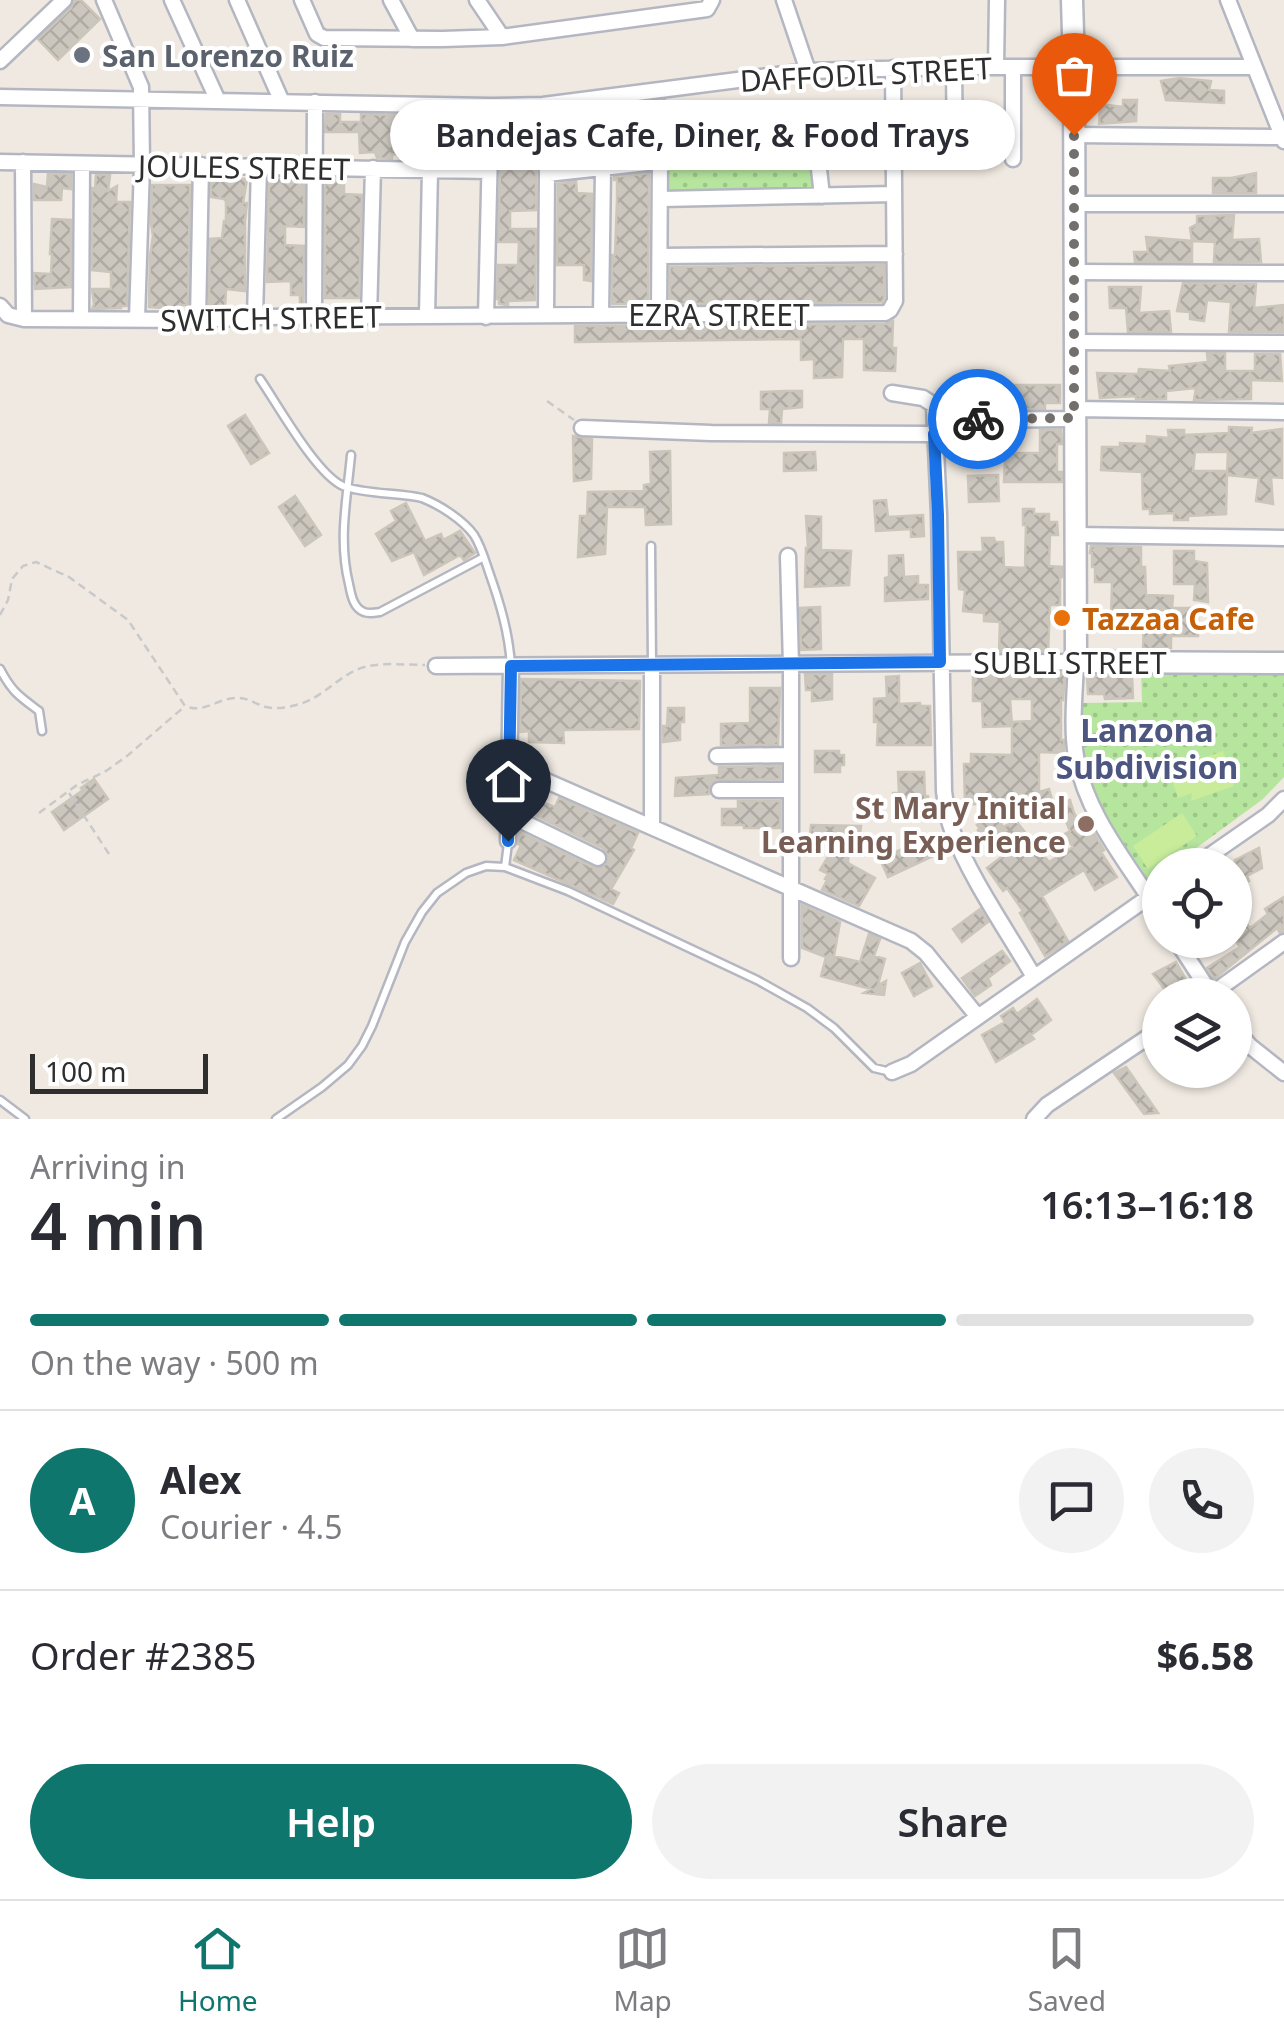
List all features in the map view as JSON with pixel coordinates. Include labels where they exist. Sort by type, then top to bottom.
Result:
[{"type":"street","points":[[0,61],[64,0]]},
{"type":"street","points":[[104,0],[136,72],[142,100],[138,319]]},
{"type":"street","points":[[172,0],[218,101]]},
{"type":"street","points":[[237,0],[282,102]]},
{"type":"street","points":[[302,0],[320,36],[412,39],[502,37],[702,10],[711,3]]},
{"type":"street","points":[[391,0],[412,39]]},
{"type":"street","points":[[477,0],[502,37]]},
{"type":"street","points":[[664,0],[676,14]]},
{"type":"street","points":[[784,0],[808,71]]},
{"type":"street","points":[[996,67],[997,0]]},
{"type":"street","points":[[1072,0],[1075,754],[1102,826],[1142,878]]},
{"type":"street","points":[[1074,135],[1283,139],[1228,0]]},
{"type":"street","points":[[954,66],[956,160]]},
{"type":"street","name":"DAFFODIL STREET","points":[[0,96],[543,105],[808,71],[954,66],[1254,67]]},
{"type":"street","points":[[1013,67],[1013,159]]},
{"type":"street","points":[[660,256],[895,254],[893,68]]},
{"type":"street","points":[[314,318],[315,102]]},
{"type":"street","points":[[543,105],[547,174],[546,315]]},
{"type":"street","points":[[486,317],[490,106]]},
{"type":"street","points":[[547,174],[811,145],[817,150],[822,196]]},
{"type":"street","points":[[659,314],[660,160]]},
{"type":"street","name":"JOULES STREET","points":[[0,162],[489,171]]},
{"type":"street","points":[[23,162],[24,319]]},
{"type":"street","points":[[81,319],[82,164]]},
{"type":"street","points":[[198,320],[201,165]]},
{"type":"street","points":[[254,317],[259,167]]},
{"type":"street","points":[[370,317],[374,168]]},
{"type":"street","points":[[601,315],[603,168]]},
{"type":"street","points":[[427,316],[430,170]]},
{"type":"street","points":[[662,199],[894,194]]},
{"type":"street","points":[[1073,204],[1284,204]]},
{"type":"street","name":"EZRA STREET","points":[[546,315],[881,314],[890,310],[895,301],[895,254]]},
{"type":"street","points":[[1074,272],[1284,274]]},
{"type":"street","name":"SWITCH STREET","points":[[0,306],[8,315],[24,319],[546,315]]},
{"type":"street","points":[[1074,342],[1284,342]]},
{"type":"street","points":[[892,393],[923,398],[934,406],[947,816],[975,875],[1034,977]]},
{"type":"street","points":[[934,434],[951,420],[1074,414],[1284,412]]},
{"type":"street","points":[[582,428],[934,434]]},
{"type":"street","points":[[1075,536],[1284,538]]},
{"type":"street","points":[[788,556],[790,958]]},
{"type":"street","name":"SUBLI STREET","points":[[436,666],[1284,663]]},
{"type":"street","points":[[508,841],[511,666]]},
{"type":"street","points":[[652,666],[652,826]]},
{"type":"street","points":[[718,756],[791,755]]},
{"type":"street","points":[[510,765],[911,941],[926,953],[978,1017]]},
{"type":"street","points":[[719,790],[791,790]]},
{"type":"street","points":[[1221,848],[1268,816],[1284,799]]},
{"type":"street","points":[[510,814],[598,858]]},
{"type":"street","points":[[892,1072],[910,1064],[1142,901]]},
{"type":"street","points":[[1234,978],[1284,942]]},
{"type":"street","points":[[1034,1119],[1142,1041]]},
{"type":"street","points":[[1252,1048],[1284,1073]]},
{"type":"lane","points":[[260,379],[316,461],[334,480],[348,488],[410,495],[432,502],[472,532],[507,628],[511,666]]},
{"type":"lane","points":[[351,455],[343,560],[360,611],[380,612],[484,558]]},
{"type":"lane","points":[[651,546],[652,666]]},
{"type":"lane","points":[[0,669],[10,688],[38,710],[42,731]]},
{"type":"lane","points":[[505,866],[508,841]]},
{"type":"lane","points":[[276,1119],[348,1066],[372,1026],[405,942],[422,912],[437,892],[466,873],[486,866],[505,866],[568,891],[770,987],[834,1028],[874,1068],[892,1072]]},
{"type":"lane","points":[[0,1100],[25,1119]]},
{"type":"path","points":[[547,401],[582,428]]},
{"type":"path","points":[[0,616],[12,579],[23,566],[36,562],[70,577],[128,620],[185,706],[200,709],[240,697],[280,708],[300,704],[358,669],[375,665],[436,666]]},
{"type":"path","points":[[39,813],[127,756],[185,706]]},
{"type":"path","points":[[68,792],[109,854]]},
{"type":"green space","points":[[813,148],[816,190],[668,195],[668,163]]},
{"type":"green space","points":[[1141,670],[1284,672],[1284,777],[1263,799],[1196,848],[1142,848],[1142,870],[1100,803],[1087,768],[1082,739],[1083,703],[1142,702]]},
{"type":"green space","points":[[1223,751],[1234,786],[1191,801],[1192,793],[1178,798],[1172,780],[1183,776],[1180,766]]},
{"type":"green space","points":[[1182,813],[1197,836],[1179,848],[1142,848],[1142,860],[1133,846]]},
{"type":"building","points":[[74,0],[81,0],[100,19],[58,60],[38,39],[71,8]]},
{"type":"building","points":[[1161,81],[1211,81],[1209,90],[1224,91],[1224,103],[1166,100]]},
{"type":"building","points":[[665,100],[668,123],[651,125],[651,119],[632,123],[633,132],[615,135],[611,107]]},
{"type":"building","points":[[1123,100],[1137,100],[1136,121],[1099,124],[1100,104],[1123,107]]},
{"type":"building","points":[[326,114],[340,114],[340,122],[361,122],[361,114],[446,116],[445,142],[466,142],[466,160],[392,154],[392,159],[377,158],[375,152],[360,153],[359,132],[325,132]]},
{"type":"building","points":[[501,140],[534,140],[536,173],[536,210],[510,211],[510,229],[536,229],[535,300],[508,301],[508,305],[499,304],[497,299],[498,265],[518,265],[519,242],[498,242]]},
{"type":"building","points":[[649,173],[648,304],[612,304],[617,200],[614,177]]},
{"type":"building","points":[[1256,173],[1256,193],[1213,193],[1213,178]]},
{"type":"building","points":[[48,174],[71,174],[71,189],[62,188],[61,200],[34,200],[34,184],[47,187]]},
{"type":"building","points":[[96,174],[110,175],[108,191],[117,186],[116,202],[130,202],[127,306],[121,308],[92,309],[92,289],[111,289],[111,272],[92,270],[92,188],[95,189]]},
{"type":"building","points":[[269,178],[304,178],[304,227],[285,226],[285,245],[304,246],[303,306],[300,295],[291,295],[291,281],[267,282]]},
{"type":"building","points":[[247,179],[243,203],[247,203],[245,291],[226,289],[225,308],[216,308],[209,307],[210,239],[222,238],[226,201],[211,197],[211,180]]},
{"type":"building","points":[[325,179],[344,179],[344,194],[362,195],[359,298],[325,298]]},
{"type":"building","points":[[576,181],[577,193],[592,194],[591,281],[584,280],[584,265],[557,265],[558,184]]},
{"type":"building","points":[[152,185],[190,185],[188,305],[181,305],[181,309],[149,307]]},
{"type":"building","points":[[1234,215],[1232,240],[1259,239],[1261,262],[1214,262],[1215,242],[1192,241],[1190,228],[1197,224],[1197,216]]},
{"type":"building","points":[[52,219],[71,220],[71,287],[35,289],[34,273],[51,274]]},
{"type":"building","points":[[1146,237],[1192,241],[1192,262],[1135,262],[1134,252],[1148,252]]},
{"type":"building","points":[[884,265],[882,302],[670,304],[670,267]]},
{"type":"building","points":[[1183,283],[1256,284],[1254,308],[1284,305],[1284,332],[1229,332],[1231,302],[1207,300],[1204,321],[1190,319],[1190,312],[1177,311]]},
{"type":"building","points":[[1109,287],[1141,287],[1139,313],[1169,311],[1171,332],[1128,332],[1126,308],[1110,308]]},
{"type":"building","points":[[893,321],[895,371],[864,370],[864,339],[843,339],[842,377],[814,378],[814,359],[801,360],[801,339],[575,342],[575,326]]},
{"type":"building","points":[[1207,353],[1225,353],[1225,371],[1255,371],[1255,354],[1280,354],[1282,381],[1251,380],[1251,399],[1194,400],[1196,388],[1166,391],[1166,399],[1100,398],[1097,373],[1170,371],[1169,366],[1208,362]]},
{"type":"building","points":[[1003,380],[1004,385],[1060,385],[1060,403],[1045,403],[1045,409],[984,409],[981,381]]},
{"type":"building","points":[[802,391],[802,407],[782,409],[781,423],[769,423],[770,409],[761,409],[761,392]]},
{"type":"building","points":[[245,415],[269,453],[251,464],[228,426]]},
{"type":"building","points":[[1229,427],[1252,428],[1251,433],[1282,429],[1282,478],[1271,477],[1273,504],[1256,501],[1259,478],[1227,475],[1228,452],[1195,452],[1193,471],[1227,471],[1226,514],[1188,516],[1188,520],[1174,520],[1174,513],[1150,514],[1150,509],[1143,509],[1142,472],[1101,470],[1102,447],[1147,444],[1147,436],[1169,438],[1168,430],[1184,430],[1184,435],[1229,433]]},
{"type":"building","points":[[992,430],[993,453],[960,454],[959,437]]},
{"type":"building","points":[[1040,430],[1061,430],[1057,472],[1062,472],[1062,482],[1004,482],[1005,453],[1040,453]]},
{"type":"building","points":[[573,436],[592,439],[591,479],[574,481]]},
{"type":"building","points":[[670,451],[671,524],[646,525],[645,507],[607,507],[605,554],[578,557],[580,516],[587,516],[588,492],[644,491],[644,485],[651,484],[650,452]]},
{"type":"building","points":[[815,452],[816,470],[784,471],[784,453]]},
{"type":"building","points":[[998,475],[999,501],[969,502],[968,476]]},
{"type":"building","points":[[295,496],[321,535],[305,546],[279,507]]},
{"type":"building","points":[[886,500],[888,517],[923,515],[924,536],[911,537],[911,529],[876,531],[874,501]]},
{"type":"building","points":[[406,503],[425,541],[441,534],[443,540],[460,531],[475,553],[464,560],[460,555],[424,575],[414,552],[392,561],[376,534],[396,521],[391,511]]},
{"type":"building","points":[[1023,509],[1049,514],[1049,522],[1057,522],[1058,535],[1050,535],[1049,566],[1062,567],[1062,577],[1060,605],[1050,605],[1048,652],[999,652],[1000,622],[984,621],[984,613],[963,611],[965,590],[959,589],[958,552],[983,552],[982,538],[1003,542],[1004,567],[1025,568]]},
{"type":"building","points":[[806,516],[821,517],[821,550],[851,551],[849,585],[805,587]]},
{"type":"building","points":[[1091,546],[1141,547],[1146,595],[1173,596],[1172,608],[1198,608],[1198,636],[1171,636],[1171,648],[1143,649],[1144,619],[1111,617],[1112,582],[1095,582]]},
{"type":"building","points":[[1174,551],[1194,551],[1194,561],[1207,563],[1208,602],[1194,600],[1195,584],[1174,584]]},
{"type":"building","points":[[903,555],[904,577],[918,576],[918,585],[928,585],[928,599],[885,601],[889,556]]},
{"type":"building","points":[[820,607],[821,649],[801,650],[800,608]]},
{"type":"building","points":[[1065,673],[1061,700],[1064,753],[1039,752],[1039,792],[1049,789],[1056,813],[1037,819],[1033,804],[1006,812],[1022,799],[965,805],[964,764],[971,764],[971,754],[1012,755],[1012,726],[983,727],[982,701],[973,701],[973,676],[1011,675],[1011,679]],"holes":[[[1010,699],[1032,699],[1032,721],[1012,722],[1012,726]]]},
{"type":"building","points":[[805,674],[832,674],[832,699],[812,701],[812,690],[806,690]]},
{"type":"building","points":[[899,676],[899,704],[930,706],[931,745],[877,745],[874,699],[887,698],[886,677]]},
{"type":"building","points":[[1087,676],[1132,676],[1133,698],[1105,699],[1104,694],[1088,694]]},
{"type":"building","points":[[521,679],[640,681],[639,729],[563,730],[564,743],[529,742],[529,731],[520,732]]},
{"type":"building","points":[[750,688],[780,688],[778,745],[721,745],[721,724],[750,723]]},
{"type":"building","points":[[668,708],[684,708],[684,722],[680,722],[680,740],[663,742],[663,726],[667,726]]},
{"type":"building","points":[[815,751],[839,751],[839,755],[844,755],[840,772],[815,772]]},
{"type":"building","points":[[780,766],[780,779],[718,780],[710,784],[709,794],[675,796],[676,778],[719,775],[719,767]]},
{"type":"building","points":[[898,772],[924,772],[928,807],[935,807],[938,819],[910,821],[907,806],[894,808],[893,793],[899,793]]},
{"type":"building","points":[[94,779],[108,799],[64,830],[52,812]]},
{"type":"building","points":[[520,781],[542,791],[539,801],[555,807],[559,798],[638,833],[631,848],[634,850],[611,889],[619,893],[613,904],[514,860],[521,845],[519,832],[594,868],[603,867],[609,858],[603,848],[520,808]]},
{"type":"building","points":[[1070,800],[1088,837],[1094,833],[1117,877],[1095,890],[1084,870],[1042,896],[1068,941],[1045,956],[1020,913],[1023,911],[987,868],[1012,849],[1003,833],[986,844],[977,825],[996,814],[1003,827],[1016,821],[1049,862],[1073,847],[1065,834],[1070,831],[1059,805]]},
{"type":"building","points":[[738,801],[780,801],[780,828],[722,825],[722,809],[738,809]]},
{"type":"building","points":[[811,825],[861,826],[859,842],[849,842],[848,863],[875,878],[859,906],[822,890],[828,874],[820,870],[837,842],[814,841]]},
{"type":"building","points":[[934,835],[942,852],[888,877],[880,859]]},
{"type":"building","points":[[1259,848],[1262,868],[1252,873],[1252,852]]},
{"type":"building","points":[[1284,897],[1284,931],[1280,933],[1277,928],[1252,948],[1252,926],[1268,914],[1265,909]]},
{"type":"building","points":[[802,905],[840,922],[834,956],[860,962],[869,934],[880,939],[874,956],[885,959],[878,985],[886,981],[884,995],[864,993],[871,989],[821,976],[826,957],[802,948]]},
{"type":"building","points":[[980,909],[988,922],[962,942],[953,929]]},
{"type":"building","points":[[1002,951],[1010,961],[988,978],[991,985],[975,996],[962,978]]},
{"type":"building","points":[[1223,958],[1240,958],[1215,978],[1207,968]]},
{"type":"building","points":[[1176,962],[1185,978],[1156,978],[1153,974]]},
{"type":"building","points":[[920,963],[932,986],[914,996],[902,973]]},
{"type":"building","points":[[1037,999],[1051,1020],[1031,1035],[1034,1039],[996,1062],[982,1035],[1005,1022],[1001,1016],[1013,1008],[1017,1014]]},
{"type":"building","points":[[1126,1067],[1158,1113],[1144,1114],[1114,1073]]},
{"type":"way so far","points":[[978,419],[1074,418],[1074,135]]},
{"type":"place","name":"San Lorenzo Ruiz","points":[[82,55]]},
{"type":"place","name":"Bandejas Cafe, Diner, & Food Trays","points":[[1074,135]]},
{"type":"place","name":"Tazzaa Cafe","points":[[1062,618]]},
{"type":"place","name":"St Mary Initial Learning Experience","points":[[1086,824]]},
{"type":"district","name":"Lanzona Subdivision","points":[[1147,748]]},
{"type":"route","points":[[508,841],[511,666],[940,662],[934,434],[951,420],[978,419]]}]
